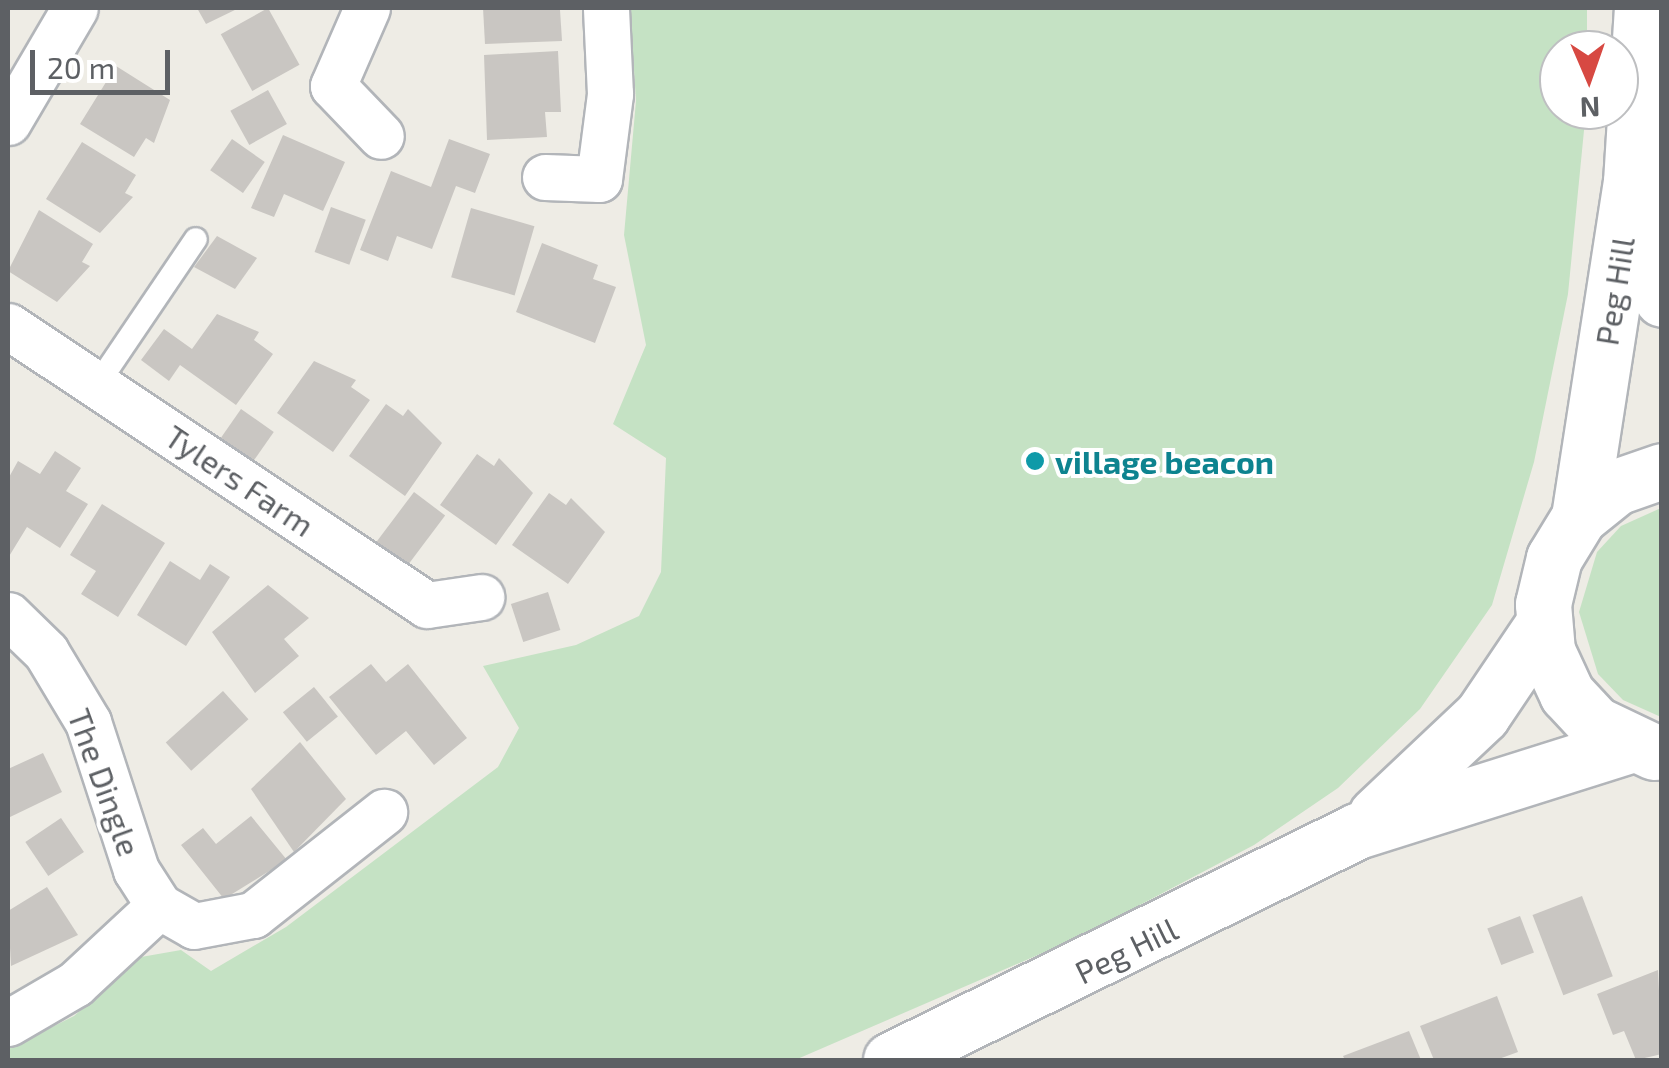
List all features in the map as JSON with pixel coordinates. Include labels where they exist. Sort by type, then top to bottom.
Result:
[{"type":"main road","name":"Peg Hill","points":[[1579,517],[1631,182],[1642,8]]},
{"type":"main road","name":"Peg Hill","points":[[1631,182],[1662,299]]},
{"type":"main road","points":[[1357,831],[1482,715],[1544,623],[1554,558],[1579,517],[1616,488],[1662,471]]},
{"type":"main road","points":[[1544,623],[1567,694],[1645,750]]},
{"type":"main road","points":[[1357,831],[1645,750]]},
{"type":"main road","name":"Peg Hill","points":[[890,1060],[1357,831]]},
{"type":"street","points":[[8,122],[75,8]]},
{"type":"street","points":[[367,8],[333,86],[382,136]]},
{"type":"street","points":[[545,177],[599,179],[610,94],[606,8]]},
{"type":"street","name":"Tylers Farm","points":[[8,326],[427,605],[481,598]]},
{"type":"street","name":"The Dingle","points":[[8,616],[69,686],[136,870],[159,906]]},
{"type":"street","points":[[8,1023],[75,984],[159,906],[194,926],[230,924],[384,812]]},
{"type":"lane","points":[[97,385],[196,239]]},
{"type":"green space","points":[[630,8],[1587,8],[1587,30],[1539,30],[1539,130],[1584,130],[1568,294],[1534,462],[1492,605],[1420,709],[1338,788],[1254,845],[1077,938],[795,1060],[8,1060],[8,1049],[74,1016],[141,957],[181,950],[211,971],[286,927],[498,767],[519,728],[483,666],[576,645],[639,616],[661,572],[666,458],[613,424],[646,345],[624,235],[636,101]]},
{"type":"green space","points":[[1662,508],[1661,717],[1623,700],[1598,674],[1579,612],[1597,552],[1621,526]]},
{"type":"building","points":[[197,8],[239,8],[206,24]]},
{"type":"building","points":[[268,8],[300,65],[252,91],[221,34]]},
{"type":"building","points":[[483,8],[560,10],[562,41],[485,44]]},
{"type":"building","points":[[558,51],[561,112],[545,112],[547,137],[487,140],[484,55]]},
{"type":"building","points":[[116,66],[170,100],[154,143],[146,138],[134,157],[80,124]]},
{"type":"building","points":[[268,90],[287,124],[249,145],[230,111]]},
{"type":"building","points":[[283,135],[345,162],[323,211],[284,194],[274,217],[251,208]]},
{"type":"building","points":[[232,139],[265,162],[243,193],[210,170]]},
{"type":"building","points":[[449,139],[490,154],[475,193],[456,186],[432,249],[397,236],[388,261],[360,250],[391,171],[431,187]]},
{"type":"building","points":[[82,142],[136,175],[125,193],[133,197],[100,233],[46,199]]},
{"type":"building","points":[[331,207],[366,220],[349,265],[315,252]]},
{"type":"building","points":[[471,208],[534,226],[515,295],[451,277]]},
{"type":"building","points":[[39,210],[93,244],[82,262],[90,266],[57,302],[8,271]]},
{"type":"building","points":[[217,236],[257,258],[235,289],[194,267]]},
{"type":"building","points":[[542,243],[598,265],[593,279],[616,287],[595,343],[516,312]]},
{"type":"building","points":[[217,314],[259,332],[254,340],[273,354],[236,405],[180,365],[169,381],[141,360],[164,329],[192,349]]},
{"type":"building","points":[[314,361],[356,380],[351,387],[370,400],[333,452],[277,413]]},
{"type":"building","points":[[386,404],[403,416],[408,409],[442,443],[405,496],[349,456]]},
{"type":"building","points":[[241,409],[274,432],[252,463],[219,440]]},
{"type":"building","points":[[55,451],[81,468],[66,491],[88,504],[60,548],[27,527],[8,558],[8,479],[18,461],[40,474]]},
{"type":"building","points":[[477,454],[494,466],[499,458],[533,493],[496,545],[440,505]]},
{"type":"building","points":[[414,492],[445,515],[403,571],[372,548]]},
{"type":"building","points":[[549,493],[566,505],[571,498],[605,532],[568,584],[512,545]]},
{"type":"building","points":[[102,504],[165,543],[118,617],[81,594],[96,571],[70,555]]},
{"type":"building","points":[[170,561],[200,580],[210,564],[230,577],[186,646],[137,615]]},
{"type":"building","points":[[268,585],[309,618],[284,639],[299,656],[255,693],[212,632]]},
{"type":"building","points":[[548,592],[560,630],[523,642],[511,604]]},
{"type":"building","points":[[371,664],[386,682],[408,664],[467,738],[434,765],[406,731],[376,755],[329,697]]},
{"type":"building","points":[[314,687],[338,717],[307,742],[283,712]]},
{"type":"building","points":[[223,691],[248,719],[191,771],[166,743]]},
{"type":"building","points":[[300,742],[346,799],[294,852],[251,789]]},
{"type":"building","points":[[43,753],[62,792],[8,818],[8,769]]},
{"type":"building","points":[[251,816],[287,860],[224,899],[181,845],[203,828],[216,844]]},
{"type":"building","points":[[61,818],[84,852],[48,876],[25,842]]},
{"type":"building","points":[[47,887],[78,935],[11,966],[8,911]]},
{"type":"building","points":[[1582,896],[1613,976],[1563,995],[1533,915]]},
{"type":"building","points":[[1520,916],[1534,952],[1501,965],[1487,929]]},
{"type":"building","points":[[1658,970],[1662,1054],[1636,1060],[1624,1031],[1613,1035],[1597,994]]},
{"type":"building","points":[[1497,996],[1518,1052],[1496,1060],[1434,1060],[1420,1026]]},
{"type":"building","points":[[1409,1031],[1421,1060],[1345,1060],[1343,1056]]},
{"type":"place","name":"village beacon","points":[[1035,461]]}]
